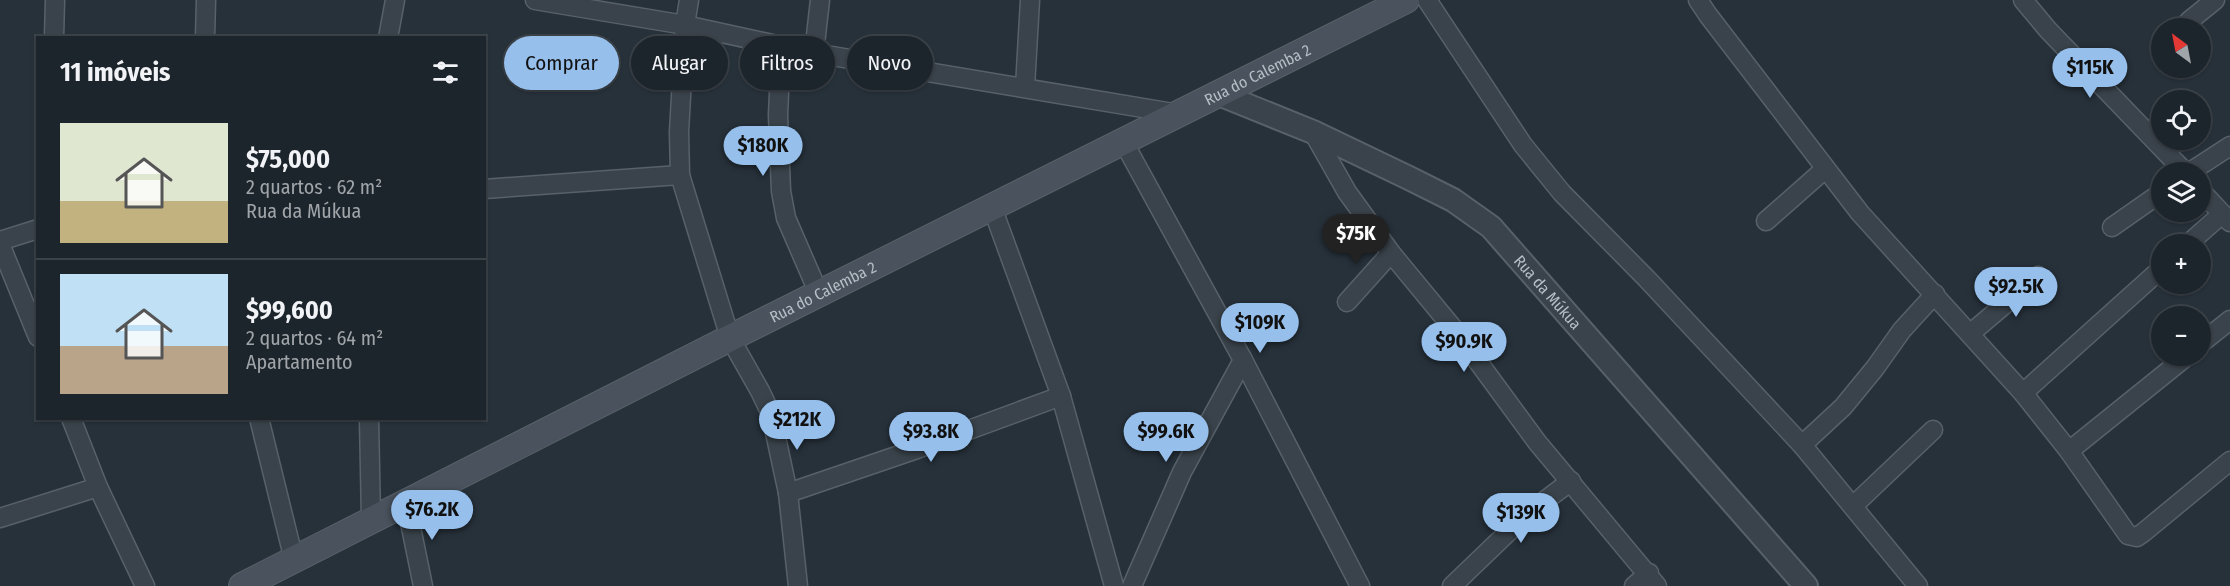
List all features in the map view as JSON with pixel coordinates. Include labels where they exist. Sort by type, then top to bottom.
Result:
[{"type":"main road","name":"Rua do Calemba 2","points":[[242,586],[730,338],[1219,94],[1374,7],[1406,0]]},
{"type":"street","points":[[54,36],[55,0]]},
{"type":"street","points":[[205,36],[206,0]]},
{"type":"street","points":[[388,36],[395,0]]},
{"type":"street","points":[[535,0],[685,25],[740,37]]},
{"type":"street","points":[[689,0],[685,25],[678,132],[680,175],[730,338],[771,414],[788,493],[798,586]]},
{"type":"street","points":[[816,36],[820,0]]},
{"type":"street","points":[[1025,87],[1030,0]]},
{"type":"street","points":[[1427,0],[1523,145],[1563,194],[1647,279],[1802,445],[1918,586]]},
{"type":"street","points":[[1698,0],[1860,213],[2023,393],[2069,452],[2128,535],[2137,537],[2230,461]]},
{"type":"street","points":[[2023,0],[2048,30],[2175,162]]},
{"type":"street","points":[[2193,18],[2215,0]]},
{"type":"street","points":[[835,56],[1179,114]]},
{"type":"street","points":[[779,90],[781,190],[786,218],[819,294]]},
{"type":"street","name":"Rua da Múkua","points":[[1219,94],[1313,132],[1453,200],[1491,227],[1806,586]]},
{"type":"street","points":[[1313,132],[1347,192],[1391,253],[1450,325],[1537,442],[1653,580],[1634,586]]},
{"type":"street","points":[[1123,141],[1243,360],[1360,586]]},
{"type":"street","points":[[2205,162],[2230,146]]},
{"type":"street","points":[[1766,220],[1826,169]]},
{"type":"street","points":[[486,189],[680,175]]},
{"type":"street","points":[[2112,227],[2151,200]]},
{"type":"street","points":[[2203,234],[2226,218],[2211,202]]},
{"type":"street","points":[[992,207],[1061,396],[1114,586]]},
{"type":"street","points":[[36,230],[0,243],[36,332]]},
{"type":"street","points":[[1347,302],[1391,253]]},
{"type":"street","points":[[1971,333],[2038,276]]},
{"type":"street","points":[[2023,393],[2151,278]]},
{"type":"street","points":[[1802,445],[1843,407],[1902,330],[1935,294]]},
{"type":"street","points":[[2211,335],[2230,320]]},
{"type":"street","points":[[1132,586],[1182,472],[1243,360]]},
{"type":"street","points":[[2069,452],[2175,366]]},
{"type":"street","points":[[788,493],[1061,396]]},
{"type":"street","points":[[74,420],[98,487],[145,586]]},
{"type":"street","points":[[259,420],[294,560]]},
{"type":"street","points":[[369,420],[371,520]]},
{"type":"street","points":[[1853,506],[1933,430]]},
{"type":"street","points":[[1452,586],[1526,514],[1571,481]]},
{"type":"street","points":[[0,518],[98,487]]},
{"type":"street","points":[[406,503],[423,586]]}]
